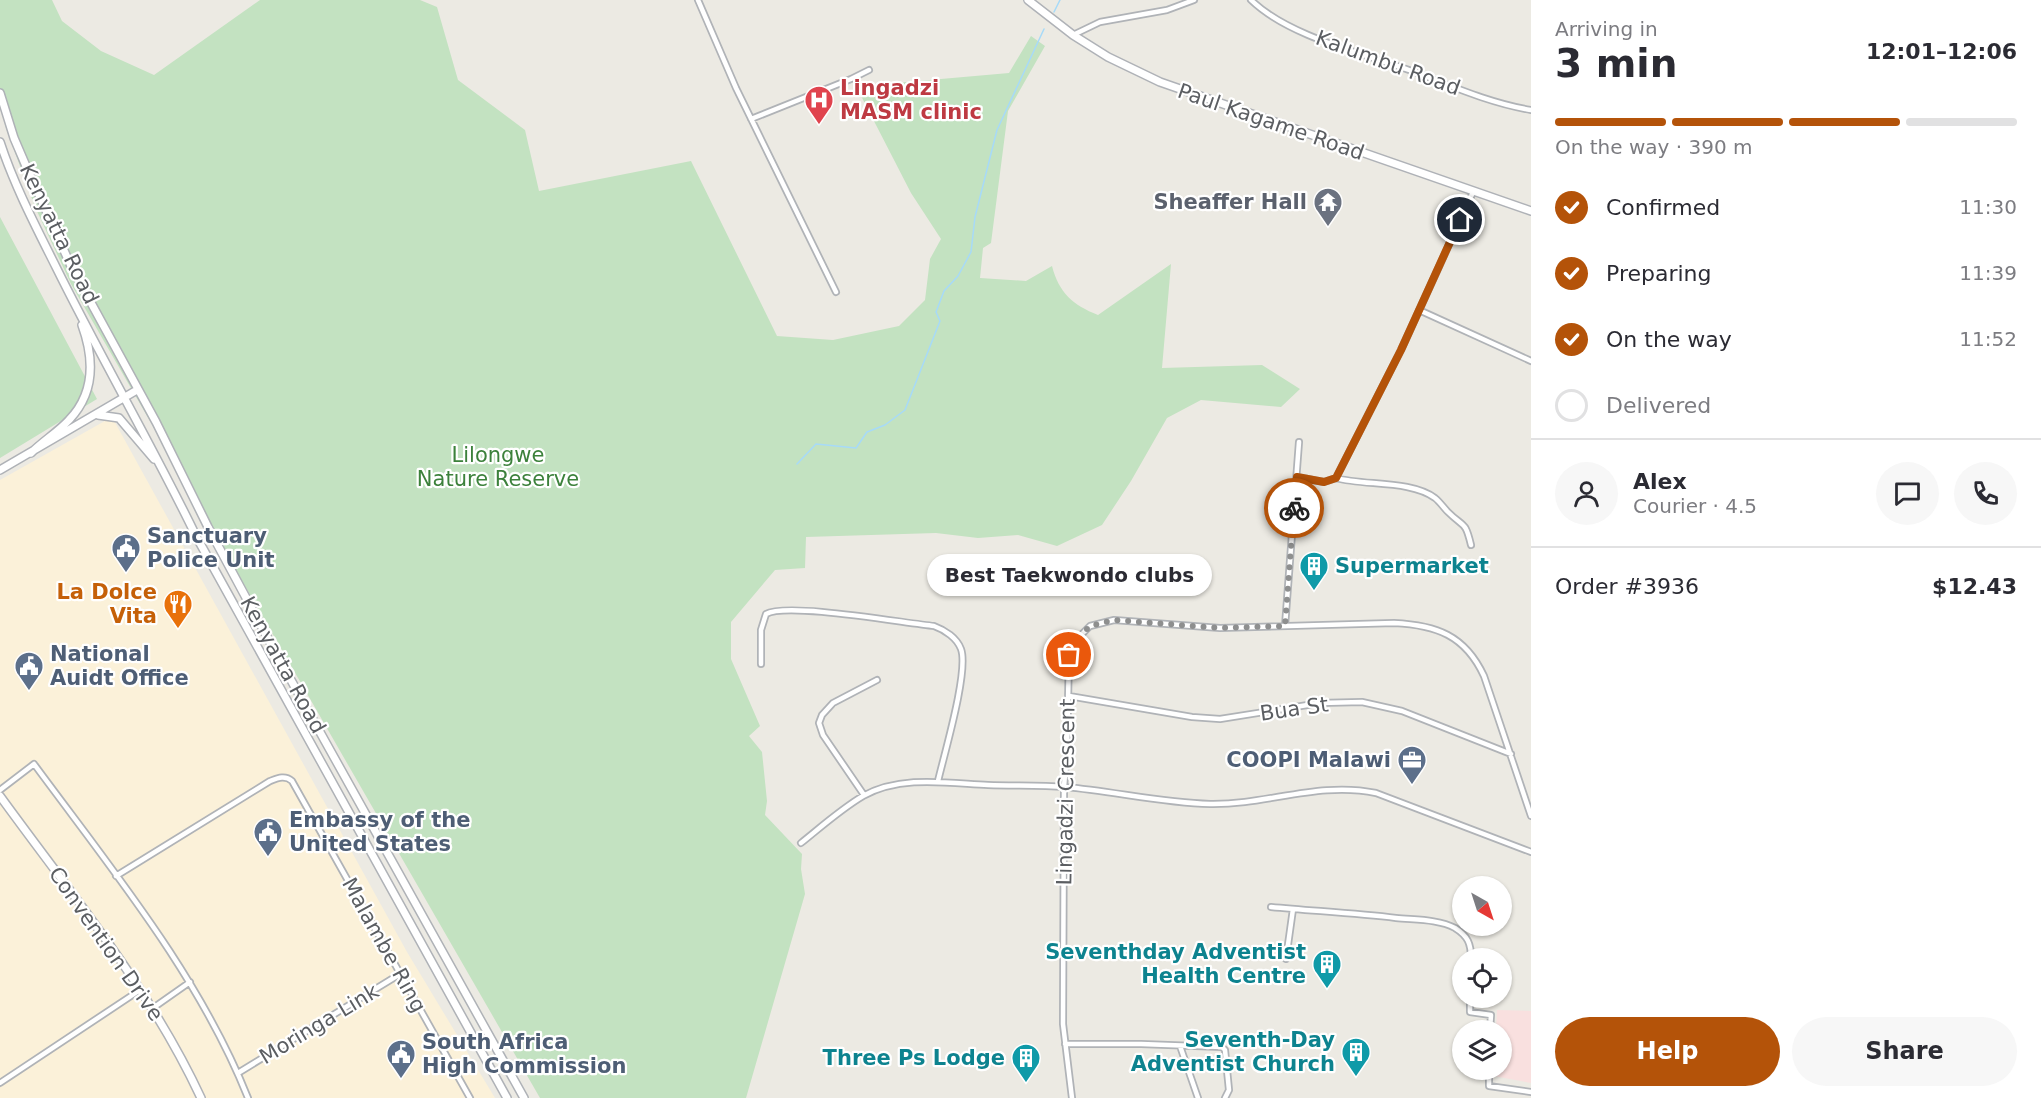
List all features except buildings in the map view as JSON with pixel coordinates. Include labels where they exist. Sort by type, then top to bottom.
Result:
[{"type":"main road","name":"Paul Kagame Road","points":[[1028,0],[1073,35],[1108,57],[1160,82],[1531,211]]},
{"type":"main road","name":"Kenyatta Road","points":[[0,93],[14,138],[71,266],[156,422],[208,527],[272,646],[524,1098]]},
{"type":"main road","name":"Kenyatta Road","points":[[0,142],[27,207],[74,303],[161,465],[196,536],[507,1098]]},
{"type":"main road","points":[[31,453],[71,418],[86,393],[92,377],[92,360],[87,338],[74,303]]},
{"type":"main road","points":[[0,471],[137,390]]},
{"type":"main road","points":[[96,414],[119,418],[161,465]]},
{"type":"main road","name":"Convention Drive","points":[[0,796],[141,989],[201,1098]]},
{"type":"street","points":[[698,0],[751,119],[836,292]]},
{"type":"street","points":[[1073,35],[1100,22],[1167,10],[1194,0]]},
{"type":"street","name":"Kalumbu Road","points":[[1251,0],[1269,15],[1309,34],[1445,84],[1531,110]]},
{"type":"street","points":[[751,119],[869,70]]},
{"type":"street","points":[[1336,478],[1401,350],[1473,192]]},
{"type":"street","points":[[1419,310],[1531,361]]},
{"type":"street","points":[[1285,626],[1299,442]]},
{"type":"street","points":[[1297,477],[1324,482],[1336,478],[1346,481],[1382,483],[1435,498],[1466,527],[1470,545]]},
{"type":"street","points":[[761,664],[761,630],[766,614],[772,610],[799,610],[934,626],[942,629],[958,644],[962,651],[962,663],[960,687],[938,781]]},
{"type":"street","name":"Lingadzi Crescent","points":[[1072,1098],[1063,1024],[1064,787],[1069,655],[1073,643],[1090,626],[1114,620],[1220,628],[1394,623],[1416,624],[1447,633],[1467,649],[1479,664],[1494,701],[1531,816]]},
{"type":"street","points":[[864,795],[823,735],[819,723],[822,715],[833,703],[876,680]]},
{"type":"street","name":"Bua St","points":[[1069,696],[1192,717],[1220,719],[1320,703],[1362,702],[1402,711],[1511,754]]},
{"type":"street","points":[[0,790],[34,764],[190,982],[238,1073],[248,1098]]},
{"type":"street","name":"Malambe Ring","points":[[116,876],[270,781],[282,777],[288,778],[292,781],[470,1098]]},
{"type":"street","points":[[801,843],[864,795],[903,784],[938,781],[1064,787],[1210,804],[1279,797],[1334,788],[1360,790],[1376,793],[1531,852]]},
{"type":"street","points":[[1271,907],[1440,922],[1465,935],[1470,948]]},
{"type":"street","points":[[1286,959],[1293,909]]},
{"type":"street","name":"Moringa Link","points":[[238,1073],[400,974]]},
{"type":"street","points":[[153,1008],[190,982]]},
{"type":"street","points":[[0,1083],[141,989]]},
{"type":"street","points":[[1470,1008],[1470,1012],[1491,1015],[1491,1020]]},
{"type":"street","points":[[1065,1044],[1216,1046],[1224,1049],[1229,1090],[1225,1098]]},
{"type":"street","points":[[1180,1046],[1198,1098]]},
{"type":"street","points":[[1489,1080],[1489,1086],[1531,1092]]},
{"type":"shaded area","points":[[112,417],[407,952],[495,1098],[0,1098],[0,480]]},
{"type":"shaded area","points":[[1497,1010],[1531,1011],[1531,1083],[1512,1079],[1512,1020],[1496,1020]]},
{"type":"green space","name":"Lilongwe Nature Reserve","points":[[0,0],[52,0],[62,21],[101,51],[154,75],[260,0],[420,0],[437,7],[458,80],[525,130],[539,191],[691,161],[777,336],[833,340],[899,326],[925,300],[930,259],[941,239],[911,193],[858,90],[884,84],[1009,73],[1031,36],[1045,46],[1008,111],[991,243],[983,248],[980,278],[1026,281],[1052,266],[1059,284],[1068,297],[1081,307],[1098,315],[1171,264],[1162,368],[1262,365],[1300,389],[1281,407],[1201,400],[1167,418],[1131,481],[1102,525],[1057,546],[1018,535],[978,538],[936,533],[806,537],[805,568],[775,570],[731,622],[731,659],[760,726],[749,736],[762,752],[767,801],[765,815],[802,854],[801,869],[805,894],[746,1098],[540,1098],[71,284],[35,207],[6,128],[0,100]]},
{"type":"green space","points":[[0,217],[97,399],[0,458]]},
{"type":"waterway","points":[[1054,12],[1060,0]]},
{"type":"waterway","points":[[797,464],[816,444],[856,448],[867,432],[885,425],[905,410],[940,321],[936,312],[944,291],[958,276],[971,252],[975,217],[997,130],[1044,29]]},
{"type":"way so far","points":[[1069,655],[1073,643],[1090,626],[1114,620],[1220,628],[1285,626],[1285,600],[1294,508]]},
{"type":"place","name":"Lingadzi MASM clinic","points":[[819,126]]},
{"type":"place","name":"Sheaffer Hall","points":[[1328,228]]},
{"type":"place","name":"Sanctuary Police Unit","points":[[126,574]]},
{"type":"place","name":"Supermarket","points":[[1314,592]]},
{"type":"place","name":"La Dolce Vita","points":[[178,630]]},
{"type":"place","name":"Best Taekwondo clubs","points":[[1069,655]]},
{"type":"place","name":"National Auidt Office","points":[[29,692]]},
{"type":"place","name":"COOPI Malawi","points":[[1412,786]]},
{"type":"place","name":"Embassy of the United States","points":[[268,858]]},
{"type":"place","name":"Seventhday Adventist Health Centre","points":[[1327,990]]},
{"type":"place","name":"Seventh-Day Adventist Church","points":[[1356,1078]]},
{"type":"place","name":"South Africa High Commission","points":[[401,1080]]},
{"type":"place","name":"Three Ps Lodge","points":[[1026,1084]]},
{"type":"route","points":[[1294,508],[1297,477],[1324,482],[1336,478],[1432,286],[1460,220]]}]
